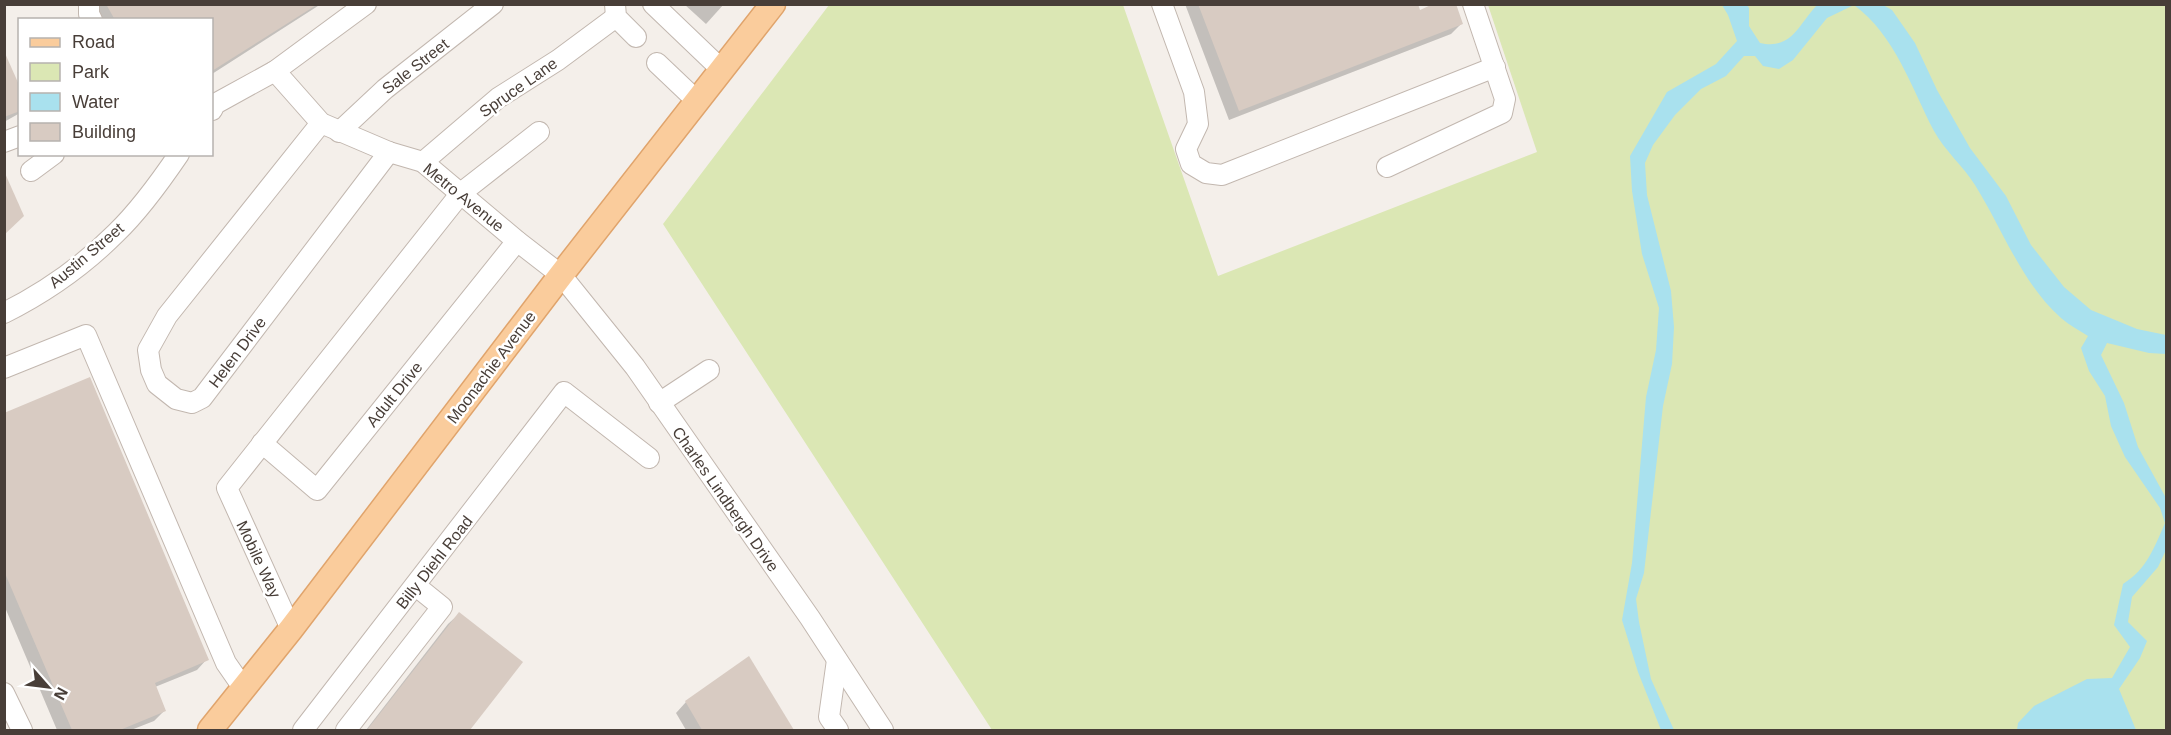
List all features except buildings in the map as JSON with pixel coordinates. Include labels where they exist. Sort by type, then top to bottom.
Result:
[{"type":"main road","name":"Moonachie Avenue","points":[[210,730],[291,629],[561,275],[774,4]]},
{"type":"street","points":[[213,108],[215,104],[275,71],[366,4]]},
{"type":"street","name":"Sale Street","points":[[339,132],[385,89],[494,4]]},
{"type":"street","points":[[653,4],[722,70]]},
{"type":"street","points":[[1162,4],[1194,92],[1198,124],[1186,149],[1191,164],[1206,173],[1222,175],[1495,67]]},
{"type":"street","points":[[1387,167],[1502,113],[1505,99],[1473,4]]},
{"type":"street","points":[[616,11],[636,37]]},
{"type":"street","name":"Spruce Lane","points":[[423,162],[498,98],[558,60],[616,11]]},
{"type":"street","points":[[657,63],[698,101]]},
{"type":"street","name":"Metro Avenue","points":[[275,71],[321,123],[388,152],[423,162],[561,275]]},
{"type":"street","name":"Helen Drive","points":[[321,123],[167,316],[148,350],[157,384],[176,399],[192,403],[202,398],[388,152]]},
{"type":"street","points":[[262,443],[461,193],[539,132]]},
{"type":"street","points":[[31,171],[51,156]]},
{"type":"street","name":"Austin Street","points":[[4,313],[34,298],[116,234],[178,156]]},
{"type":"street","name":"Adult Drive","points":[[262,443],[317,490],[517,241]]},
{"type":"street","name":"Charles Lindbergh Drive","points":[[561,275],[635,367],[883,730]]},
{"type":"street","points":[[4,368],[86,335],[226,663],[244,689]]},
{"type":"street","points":[[659,403],[709,370]]},
{"type":"street","name":"Billy Diehl Road","points":[[303,730],[564,392],[649,458]]},
{"type":"street","name":"Mobile Way","points":[[262,443],[227,488],[291,629]]},
{"type":"street","points":[[327,699],[350,726],[442,607],[416,586]]},
{"type":"street","points":[[837,660],[829,717],[838,730]]},
{"type":"street","points":[[4,693],[22,730]]},
{"type":"green space","points":[[829,5],[1123,5],[1218,276],[1537,152],[1488,5],[2166,5],[2166,730],[992,730],[663,224]]},
{"type":"water","points":[[1722,5],[1747,5],[1749,26],[1760,43],[1771,44],[1780,43],[1793,34],[1817,5],[1854,5],[1827,18],[1793,60],[1779,69],[1763,66],[1755,56],[1744,56],[1726,76],[1701,89],[1675,115],[1653,145],[1645,163],[1647,195],[1671,291],[1674,327],[1672,364],[1663,406],[1644,573],[1636,599],[1651,679],[1674,730],[1661,730],[1638,672],[1622,620],[1632,563],[1646,397],[1656,350],[1659,308],[1642,254],[1632,191],[1630,156],[1667,92],[1716,64],[1737,41]]},
{"type":"water","points":[[1854,5],[1883,5],[1892,10],[1915,43],[1937,90],[1970,148],[2006,196],[2031,245],[2064,287],[2091,310],[2137,329],[2166,335],[2166,354],[2149,353],[2107,343],[2101,355],[2124,403],[2138,447],[2166,498],[2166,550],[2158,567],[2132,597],[2128,622],[2147,641],[2140,658],[2119,689],[2136,730],[2017,730],[2018,723],[2034,706],[2087,679],[2112,678],[2130,647],[2114,625],[2123,584],[2144,565],[2165,523],[2160,508],[2125,457],[2111,426],[2105,396],[2089,371],[2081,348],[2088,336],[2061,318],[2035,288],[1975,185],[1934,131],[1891,46],[1881,31]]}]
